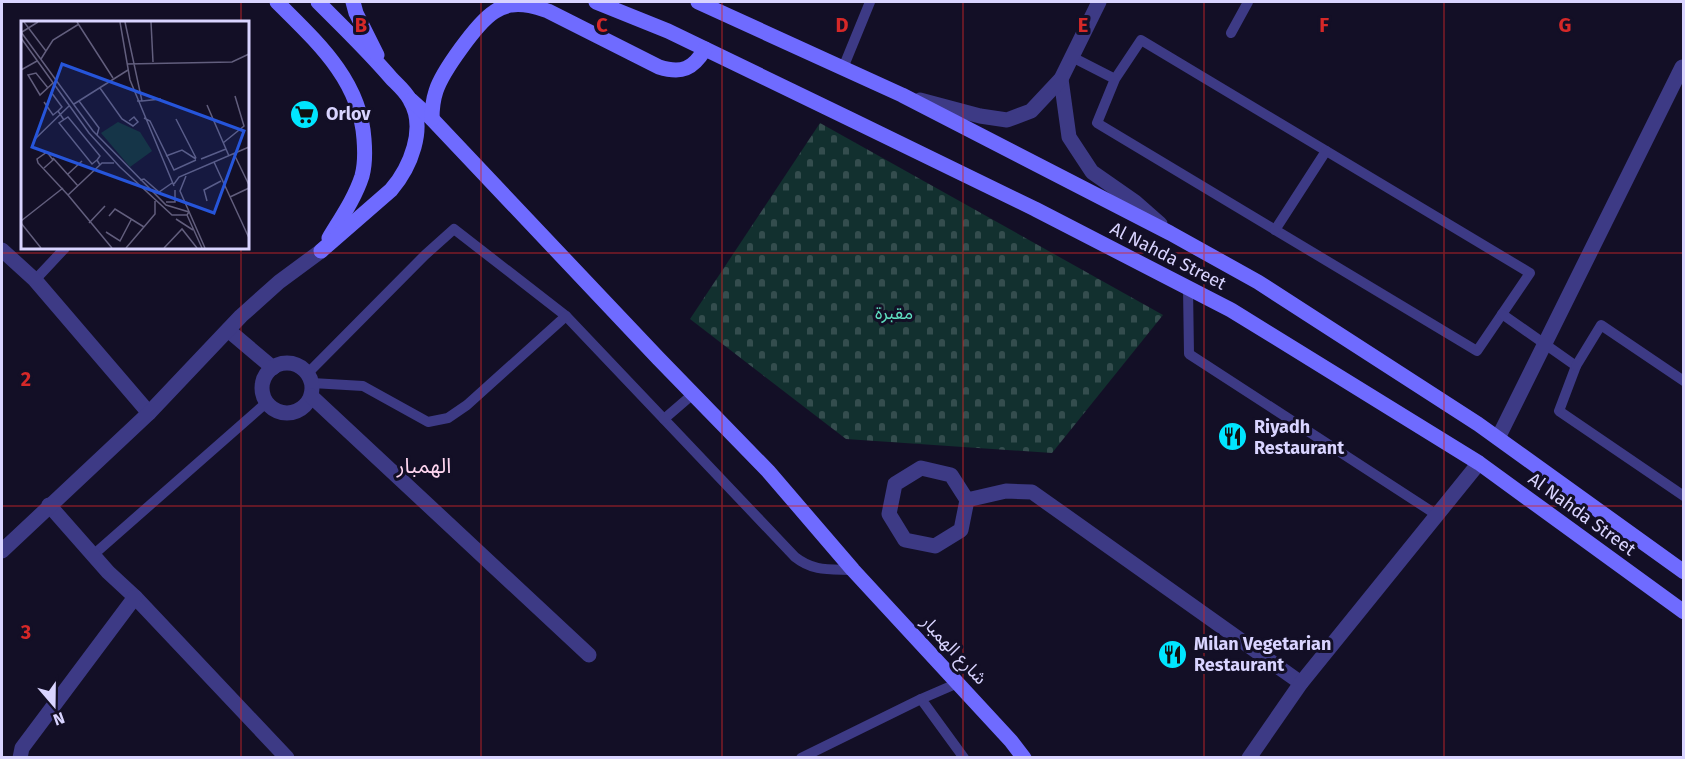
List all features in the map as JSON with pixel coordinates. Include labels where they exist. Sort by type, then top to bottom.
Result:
[{"type":"main road","points":[[278,2],[313,37],[342,74],[359,108],[363,128],[365,148],[363,173],[357,191],[321,250]]},
{"type":"main road","points":[[318,2],[383,68]]},
{"type":"main road","points":[[353,2],[356,13],[383,68]]},
{"type":"main road","name":"Al Nahda Street","points":[[596,2],[668,31],[1035,209],[1231,310],[1479,463],[1683,612]]},
{"type":"main road","name":"Al Nahda Street","points":[[698,2],[902,96],[1170,233],[1258,282],[1498,438],[1683,572]]},
{"type":"main road","points":[[432,119],[436,90],[444,72],[480,23],[494,11],[512,5],[530,5],[548,11],[659,67],[673,71],[686,69],[698,61],[705,49]]},
{"type":"main road","name":"شارع الهمبار","points":[[383,68],[538,233],[768,471],[853,570],[1011,741],[1024,758]]},
{"type":"main road","points":[[321,250],[391,190],[400,179],[411,155],[417,130],[416,115],[411,100]]},
{"type":"street","points":[[902,96],[980,116],[1007,120],[1031,111],[1061,79],[1099,2]]},
{"type":"street","points":[[1498,438],[1682,67]]},
{"type":"street","points":[[1061,79],[1069,137],[1092,172],[1135,202],[1170,233]]},
{"type":"street","points":[[2,250],[34,279],[149,413]]},
{"type":"street","points":[[5,541],[49,505],[149,413],[241,316],[279,282],[321,250]]},
{"type":"street","points":[[228,330],[273,368]]},
{"type":"street","points":[[310,384],[307,404],[289,413],[274,410],[262,394],[262,384],[266,374],[273,368],[291,363],[300,366],[310,384],[589,656]]},
{"type":"street","points":[[1249,758],[1301,683],[1479,463]]},
{"type":"street","points":[[921,468],[951,475],[967,501],[961,530],[935,546],[905,540],[889,514],[895,484],[921,468]]},
{"type":"street","points":[[967,501],[1006,491],[1032,492],[1301,683]]},
{"type":"street","points":[[49,505],[92,556],[135,597],[287,758]]},
{"type":"street","points":[[20,758],[22,748],[135,597]]},
{"type":"lane","points":[[843,69],[870,2]]},
{"type":"lane","points":[[1231,33],[1248,2]]},
{"type":"lane","points":[[1141,40],[1326,151],[1530,273],[1477,351],[1097,123],[1115,79],[1141,40]]},
{"type":"lane","points":[[1072,57],[1115,79]]},
{"type":"lane","points":[[1275,230],[1326,151]]},
{"type":"lane","points":[[310,384],[425,255],[454,229],[566,316],[795,557],[815,568],[853,570]]},
{"type":"lane","points":[[34,279],[64,249]]},
{"type":"lane","points":[[1188,288],[1189,354],[1437,515]]},
{"type":"lane","points":[[1502,314],[1576,366]]},
{"type":"lane","points":[[310,384],[363,386],[428,422],[448,418],[466,405],[566,316]]},
{"type":"lane","points":[[1683,381],[1601,325],[1576,366],[1558,411],[1683,496]]},
{"type":"lane","points":[[664,419],[693,394]]},
{"type":"lane","points":[[92,556],[266,402]]},
{"type":"lane","points":[[801,758],[958,683]]},
{"type":"lane","points":[[921,699],[964,758]]},
{"type":"green space","name":"مقبرة","points":[[820,123],[1163,315],[1052,453],[846,439],[690,319]]},
{"type":"place","name":"Orlov","points":[[305,114]]},
{"type":"place","name":"Riyadh Restaurant","points":[[1233,437]]},
{"type":"place","name":"Milan Vegetarian Restaurant","points":[[1173,654]]},
{"type":"district","name":"الهمبار","points":[[424,466]]}]
